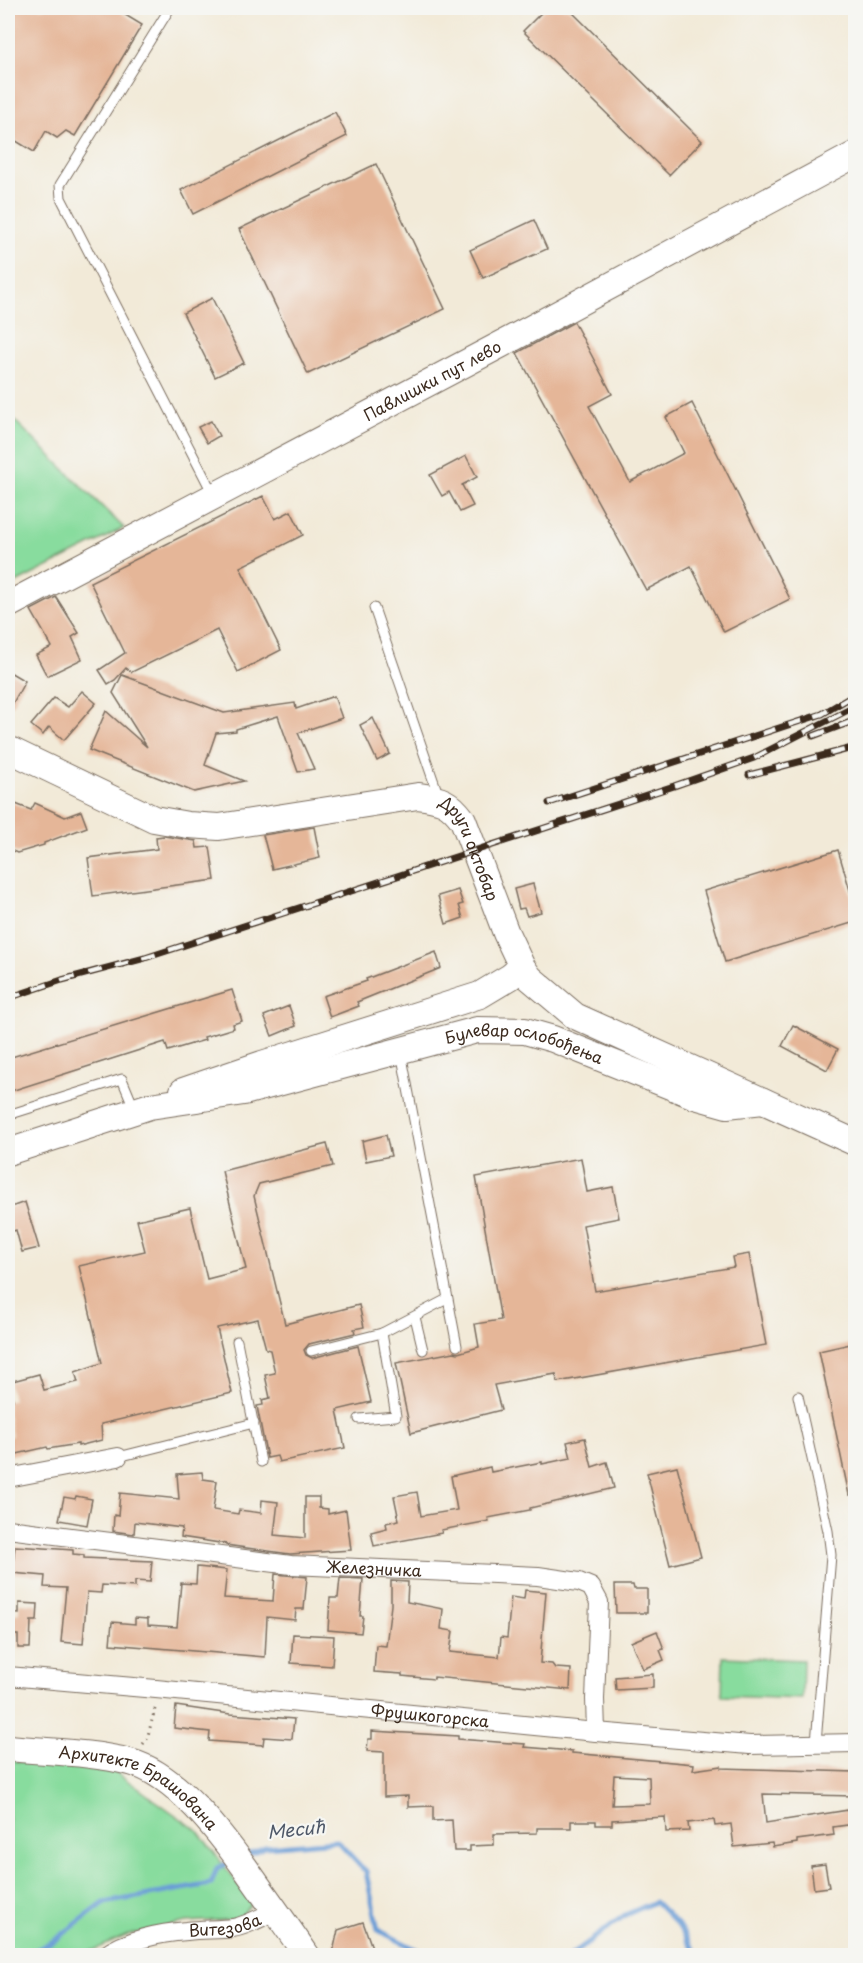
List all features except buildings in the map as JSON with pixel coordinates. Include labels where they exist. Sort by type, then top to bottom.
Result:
[{"type":"street","name":"Павлишки пут лево","points":[[8,605],[855,154]]},
{"type":"street","name":"Други октобар","points":[[8,749],[153,819],[188,825],[219,827],[418,796],[440,799],[453,807],[463,820],[506,933],[522,967],[530,978],[575,1016],[855,1143]]},
{"type":"street","name":"Булевар ослобођења","points":[[8,1152],[143,1109],[203,1083],[480,995],[522,967]]},
{"type":"street","name":"Булевар ослобођења","points":[[143,1109],[279,1084],[477,1030],[525,1030],[695,1096],[727,1105],[764,1101]]},
{"type":"street","name":"Булевар ослобођења","points":[[214,1097],[256,1066]]},
{"type":"street","points":[[256,1066],[279,1084]]},
{"type":"street","points":[[8,1478],[118,1457]]},
{"type":"street","name":"Железничка","points":[[8,1529],[291,1565],[538,1576],[579,1582],[591,1587],[599,1602],[596,1732]]},
{"type":"street","name":"Фрушкогорска","points":[[8,1676],[750,1745],[855,1743]]},
{"type":"street","name":"Архитекте Брашована","points":[[8,1748],[132,1762],[164,1778],[201,1811],[226,1840],[307,1956]]},
{"type":"street","name":"Витезова","points":[[104,1956],[143,1939],[185,1931],[234,1928],[255,1921],[276,1910]]},
{"type":"lane","points":[[170,8],[60,185],[61,198],[214,496]]},
{"type":"lane","points":[[374,608],[440,799]]},
{"type":"lane","points":[[401,1050],[457,1346]]},
{"type":"lane","points":[[8,1115],[122,1079],[143,1109]]},
{"type":"lane","points":[[311,1351],[382,1333],[447,1299]]},
{"type":"lane","points":[[415,1317],[423,1350]]},
{"type":"lane","points":[[359,1419],[396,1416],[382,1333]]},
{"type":"lane","points":[[237,1341],[261,1462]]},
{"type":"lane","points":[[798,1396],[828,1531],[831,1555],[816,1743]]},
{"type":"lane","points":[[118,1457],[254,1423]]},
{"type":"path","points":[[132,1762],[147,1738],[156,1703],[156,1689]]},
{"type":"green space","points":[[8,414],[124,528],[8,587]]},
{"type":"green space","points":[[723,1657],[803,1660],[802,1699],[722,1696]]},
{"type":"green space","points":[[8,1761],[107,1766],[198,1831],[252,1903],[238,1919],[186,1922],[128,1935],[86,1955],[8,1955]]},
{"type":"waterway","name":"Месић","points":[[244,1856],[265,1847],[337,1841],[366,1872],[378,1930],[429,1956]]},
{"type":"waterway","name":"Месић","points":[[25,1956],[55,1940],[104,1903],[211,1884],[217,1868],[233,1861]]},
{"type":"waterway","name":"Месић","points":[[570,1956],[625,1915],[655,1902],[678,1925],[697,1956]]},
{"type":"railway","points":[[549,803],[822,714],[856,694]]},
{"type":"railway","points":[[8,998],[62,980],[145,958],[674,786],[754,758],[856,706]]},
{"type":"railway","points":[[813,736],[856,720]]},
{"type":"railway","points":[[749,775],[856,747]]}]
